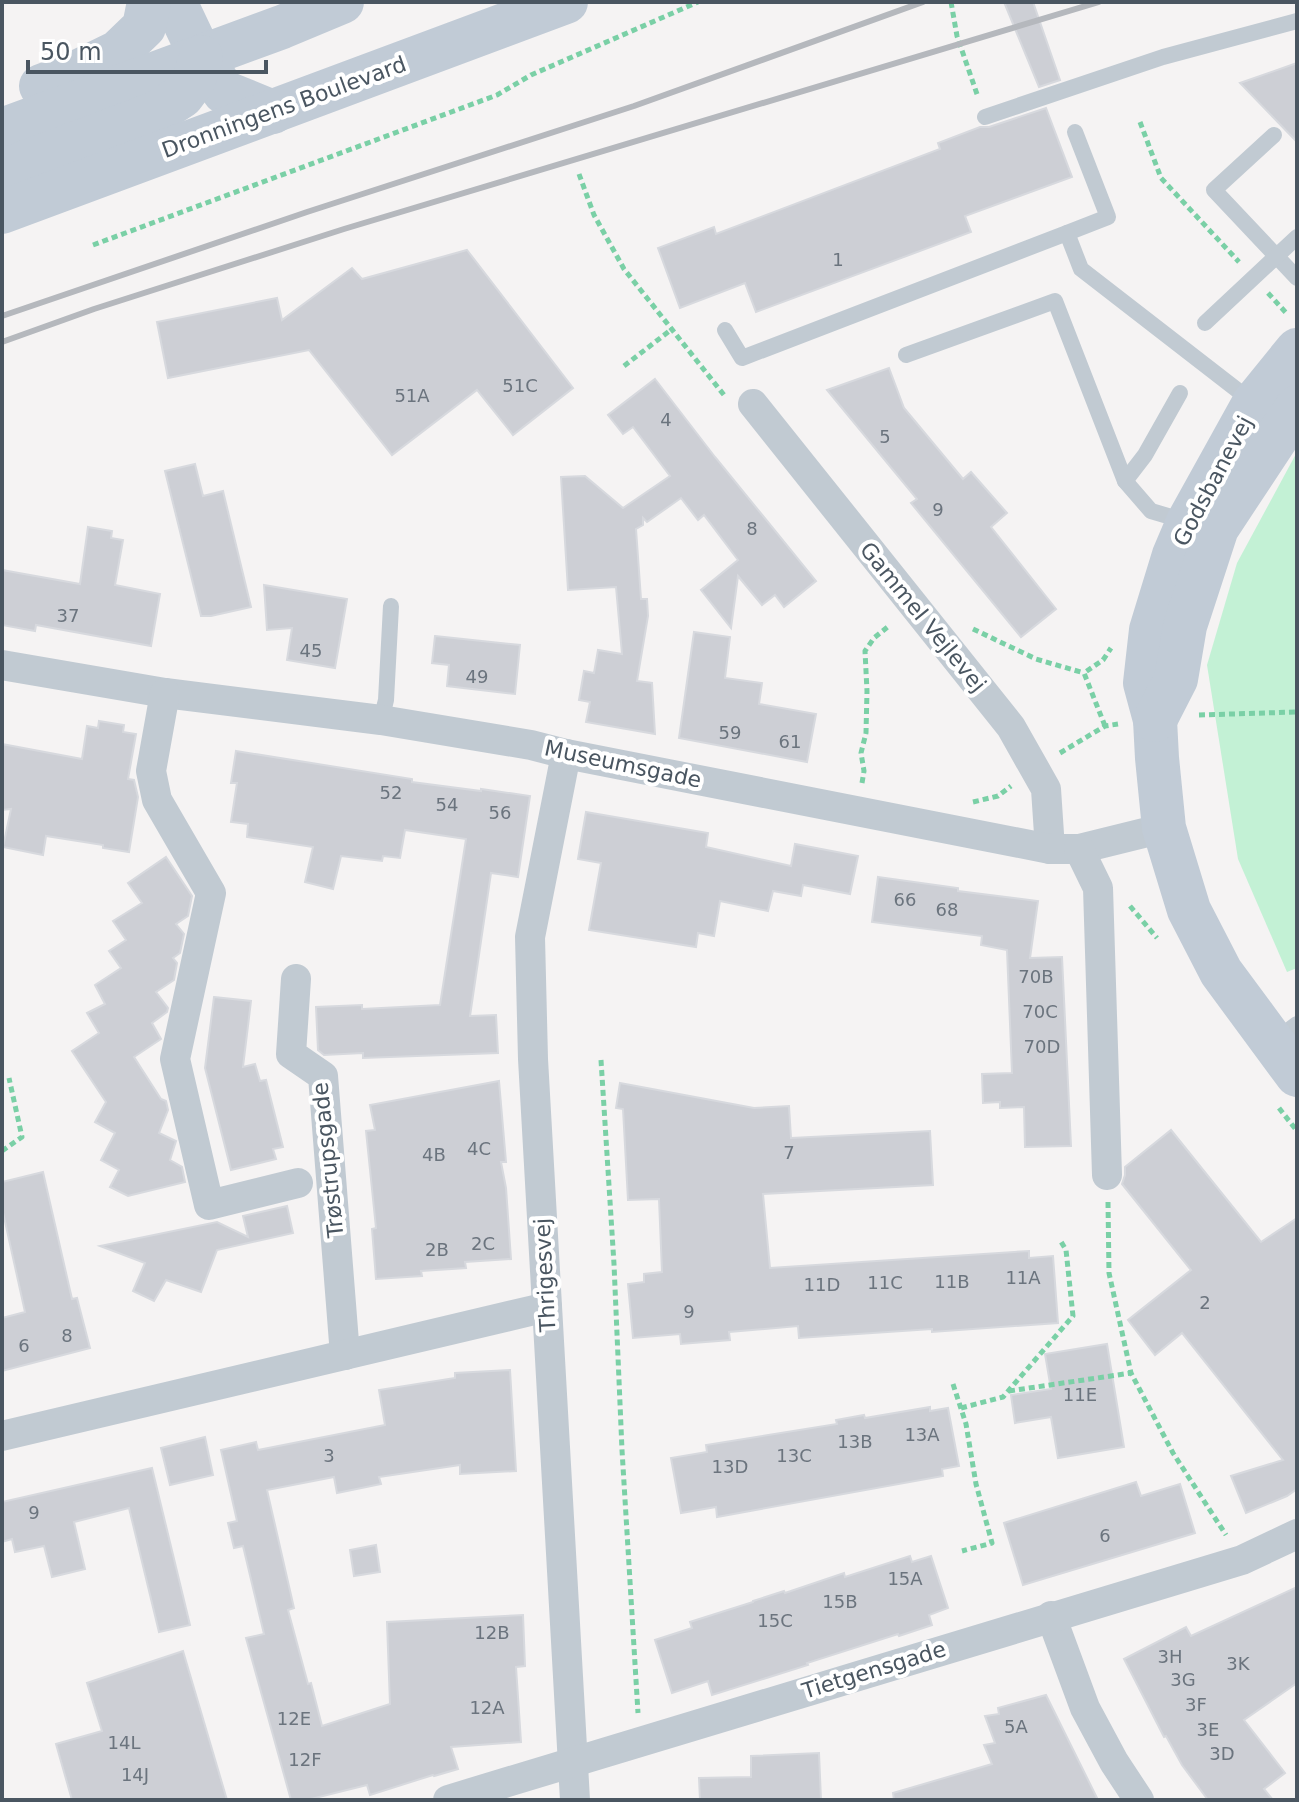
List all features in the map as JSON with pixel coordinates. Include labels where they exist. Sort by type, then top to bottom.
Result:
[{"type":"main road","points":[[2,101],[73,74],[118,52],[144,27],[149,2]]},
{"type":"main road","points":[[175,2],[201,57],[224,92],[273,112]]},
{"type":"main road","points":[[2,130],[342,2]]},
{"type":"main road","name":"Dronningens Boulevard","points":[[2,212],[566,2]]},
{"type":"main road","points":[[2,171],[156,113],[182,96],[194,80],[201,57]]},
{"type":"main road","name":"Godsbanevej","points":[[1174,717],[1176,679],[1203,525],[1275,413],[1296,336]]},
{"type":"main road","points":[[1174,717],[1157,758],[1164,828],[1189,910],[1221,972],[1288,1047]]},
{"type":"street","name":"Gammel Vejlevej","points":[[753,404],[1011,727],[1046,789],[1065,849]]},
{"type":"street","name":"Museumsgade","points":[[2,665],[165,693],[381,720],[531,745],[1065,849],[1164,828]]},
{"type":"street","points":[[165,693],[151,771],[157,800],[211,893],[175,1059],[209,1205],[298,1183]]},
{"type":"street","name":"Thrigesvej","points":[[566,754],[530,937],[533,1059],[575,1800]]},
{"type":"street","points":[[1065,849],[1098,888],[1107,1175]]},
{"type":"street","name":"Trøstrupsgade","points":[[296,979],[291,1054],[323,1076],[345,1355]]},
{"type":"street","points":[[2,1436],[547,1307]]},
{"type":"street","name":"Tietgensgade","points":[[448,1800],[1242,1560],[1297,1534]]},
{"type":"street","points":[[1051,1616],[1085,1708],[1139,1800]]},
{"type":"lane","points":[[985,117],[1163,57],[1297,21]]},
{"type":"lane","points":[[725,330],[742,358],[1108,217],[1075,132]]},
{"type":"lane","points":[[1274,135],[1214,190],[1297,278]]},
{"type":"lane","points":[[1067,233],[1081,269],[1275,413]]},
{"type":"lane","points":[[1205,323],[1297,237]]},
{"type":"lane","points":[[906,355],[1055,301],[1125,481],[1151,511],[1203,525]]},
{"type":"lane","points":[[1125,481],[1145,455],[1180,393]]},
{"type":"lane","points":[[381,720],[386,700],[391,606]]},
{"type":"path","points":[[93,245],[497,95],[531,75],[698,2]]},
{"type":"path","points":[[951,2],[957,36],[985,117]]},
{"type":"path","points":[[1140,122],[1161,178],[1254,277],[1296,336]]},
{"type":"path","points":[[579,174],[594,215],[624,269],[726,399],[738,408],[753,404]]},
{"type":"path","points":[[624,366],[672,329]]},
{"type":"path","points":[[857,810],[864,771],[861,753],[866,733],[865,651],[874,638],[914,606]]},
{"type":"path","points":[[964,619],[973,629],[1036,659],[1084,673]]},
{"type":"path","points":[[1035,769],[1105,726],[1174,717],[1297,712]]},
{"type":"path","points":[[601,1060],[640,1742]]},
{"type":"path","points":[[2,1151],[22,1137],[9,1078]]},
{"type":"path","points":[[1107,1175],[1109,1273],[1131,1373],[1173,1453],[1242,1560]]},
{"type":"path","points":[[961,1408],[1003,1397],[1073,1316],[1066,1250],[1060,1240]]},
{"type":"path","points":[[1008,1391],[1131,1373]]},
{"type":"path","points":[[953,1384],[966,1424],[976,1484],[992,1543],[962,1551]]},
{"type":"green space","points":[[1297,452],[1297,968],[1287,972],[1238,859],[1207,665],[1237,563]]},
{"type":"building","points":[[1004,2],[1033,2],[1060,80],[1039,87]]},
{"type":"building","points":[[1297,63],[1297,142],[1240,83]]},
{"type":"building","points":[[1046,108],[1072,177],[965,216],[971,232],[756,312],[745,283],[680,308],[658,248],[714,227],[716,234],[940,149],[938,143]]},
{"type":"building","points":[[467,250],[573,388],[513,435],[477,390],[392,455],[309,350],[168,378],[157,322],[277,298],[282,320],[352,268],[362,279]]},
{"type":"building","points":[[889,368],[904,408],[963,479],[971,472],[1007,513],[991,527],[1056,609],[1021,637],[911,503],[917,499],[827,390]]},
{"type":"building","points":[[655,379],[816,581],[784,607],[775,595],[762,605],[738,576],[731,628],[701,590],[738,560],[704,515],[698,520],[681,498],[647,522],[643,518],[643,525],[636,529],[641,599],[647,599],[648,616],[637,681],[652,683],[655,734],[586,722],[590,702],[579,700],[584,671],[594,673],[598,650],[622,654],[616,587],[568,590],[561,477],[585,476],[623,508],[670,476],[633,427],[623,434],[608,415]]},
{"type":"building","points":[[195,464],[203,496],[223,491],[251,607],[201,616],[165,471]]},
{"type":"building","points":[[88,527],[112,531],[111,538],[123,540],[115,585],[160,594],[151,646],[36,625],[35,631],[2,625],[2,570],[80,584]]},
{"type":"building","points":[[264,585],[347,599],[335,668],[287,660],[292,628],[267,630]]},
{"type":"building","points":[[694,632],[730,637],[725,678],[762,683],[759,704],[816,714],[807,762],[679,738]]},
{"type":"building","points":[[435,636],[520,645],[515,694],[447,686],[449,665],[432,663]]},
{"type":"building","points":[[99,721],[124,725],[123,732],[136,734],[128,779],[134,780],[138,797],[129,852],[46,836],[43,855],[3,847],[11,809],[2,810],[2,744],[82,759],[87,726],[98,728]]},
{"type":"building","points":[[236,751],[412,779],[412,782],[530,796],[518,877],[491,873],[470,1016],[496,1015],[498,1053],[363,1058],[363,1053],[324,1055],[318,1050],[316,1007],[362,1005],[362,1009],[440,1005],[466,839],[405,830],[400,858],[383,856],[382,861],[341,856],[333,889],[305,882],[313,847],[247,837],[248,824],[231,822],[237,783],[231,783]]},
{"type":"building","points":[[586,812],[708,833],[706,847],[791,866],[795,844],[858,856],[850,894],[803,885],[801,896],[773,891],[768,911],[720,901],[714,936],[698,933],[696,947],[589,930],[601,863],[578,859]]},
{"type":"building","points":[[166,857],[192,896],[188,916],[176,924],[184,934],[180,953],[173,958],[177,963],[174,980],[156,992],[168,1008],[152,1023],[161,1039],[134,1057],[161,1099],[166,1101],[168,1110],[159,1133],[176,1141],[170,1160],[182,1167],[185,1182],[128,1196],[110,1187],[119,1170],[101,1160],[115,1133],[95,1122],[106,1102],[72,1051],[99,1033],[87,1013],[105,1004],[95,985],[121,968],[109,951],[126,940],[113,921],[142,903],[128,883]]},
{"type":"building","points":[[878,877],[1038,901],[1030,958],[1062,957],[1071,1146],[1025,1147],[1024,1107],[1000,1108],[1000,1102],[983,1103],[982,1074],[1012,1073],[1007,950],[981,945],[982,936],[872,922]]},
{"type":"building","points":[[214,997],[251,1001],[243,1067],[255,1064],[260,1081],[266,1080],[283,1147],[273,1149],[276,1159],[231,1170],[205,1068]]},
{"type":"building","points":[[499,1081],[506,1162],[501,1162],[511,1259],[465,1262],[466,1268],[421,1271],[422,1276],[376,1279],[372,1229],[376,1228],[366,1131],[375,1130],[370,1105]]},
{"type":"building","points":[[620,1083],[754,1108],[789,1106],[791,1138],[930,1131],[933,1185],[763,1194],[770,1268],[1029,1251],[1029,1258],[1053,1256],[1058,1323],[799,1338],[798,1326],[729,1332],[730,1340],[681,1344],[680,1334],[633,1338],[628,1284],[644,1282],[644,1274],[662,1272],[659,1199],[628,1200],[623,1109],[616,1108]]},
{"type":"building","points":[[1171,1130],[1261,1242],[1297,1218],[1297,1489],[1246,1513],[1231,1476],[1283,1460],[1182,1333],[1155,1355],[1128,1320],[1191,1270],[1122,1184],[1125,1167]]},
{"type":"building","points":[[43,1172],[72,1299],[77,1298],[90,1348],[2,1371],[2,1318],[25,1312],[2,1208],[2,1182]]},
{"type":"building","points":[[287,1206],[293,1233],[217,1250],[201,1292],[166,1280],[154,1301],[133,1291],[145,1263],[100,1246],[217,1222],[248,1237],[243,1216]]},
{"type":"building","points":[[1107,1344],[1124,1447],[1058,1458],[1051,1417],[1015,1423],[1011,1395],[1051,1389],[1045,1354]]},
{"type":"building","points":[[510,1370],[516,1471],[460,1474],[460,1465],[379,1477],[381,1484],[337,1493],[334,1477],[267,1490],[294,1608],[288,1610],[322,1726],[390,1704],[387,1622],[523,1615],[525,1666],[516,1667],[521,1742],[451,1747],[458,1769],[370,1795],[367,1785],[307,1800],[291,1800],[246,1638],[264,1634],[243,1546],[234,1548],[228,1523],[237,1521],[221,1450],[256,1442],[258,1450],[385,1425],[379,1390],[455,1378],[455,1373]]},
{"type":"building","points":[[930,1407],[930,1411],[948,1408],[959,1466],[942,1469],[943,1476],[717,1517],[716,1507],[681,1513],[671,1458],[707,1452],[706,1445],[837,1424],[836,1420],[864,1415],[865,1418]]},
{"type":"building","points":[[205,1437],[213,1475],[170,1485],[161,1448]]},
{"type":"building","points":[[152,1468],[190,1625],[159,1632],[129,1508],[74,1522],[85,1569],[52,1577],[44,1546],[15,1552],[12,1539],[2,1542],[2,1502]]},
{"type":"building","points":[[1136,1482],[1141,1496],[1180,1484],[1195,1533],[1023,1585],[1004,1523]]},
{"type":"building","points":[[376,1545],[380,1572],[354,1576],[350,1550]]},
{"type":"building","points":[[910,1556],[912,1562],[931,1556],[948,1608],[929,1615],[932,1625],[712,1695],[708,1681],[672,1693],[655,1640],[692,1628],[690,1622],[753,1601]]},
{"type":"building","points":[[1297,1587],[1297,1683],[1244,1720],[1285,1773],[1264,1789],[1273,1800],[1208,1800],[1164,1737],[1124,1659],[1186,1627],[1191,1636]]},
{"type":"building","points":[[183,1651],[227,1800],[72,1800],[56,1744],[102,1731],[87,1683]]},
{"type":"building","points":[[1046,1695],[1098,1800],[894,1800],[893,1793],[992,1764],[984,1745],[995,1743],[985,1716],[999,1714],[998,1708]]},
{"type":"building","points":[[819,1753],[821,1800],[700,1800],[699,1778],[751,1777],[751,1756]]},
{"type":"railway","points":[[2,316],[307,212],[634,106],[923,2]]},
{"type":"railway","points":[[2,342],[94,309],[344,229],[1099,2]]}]
